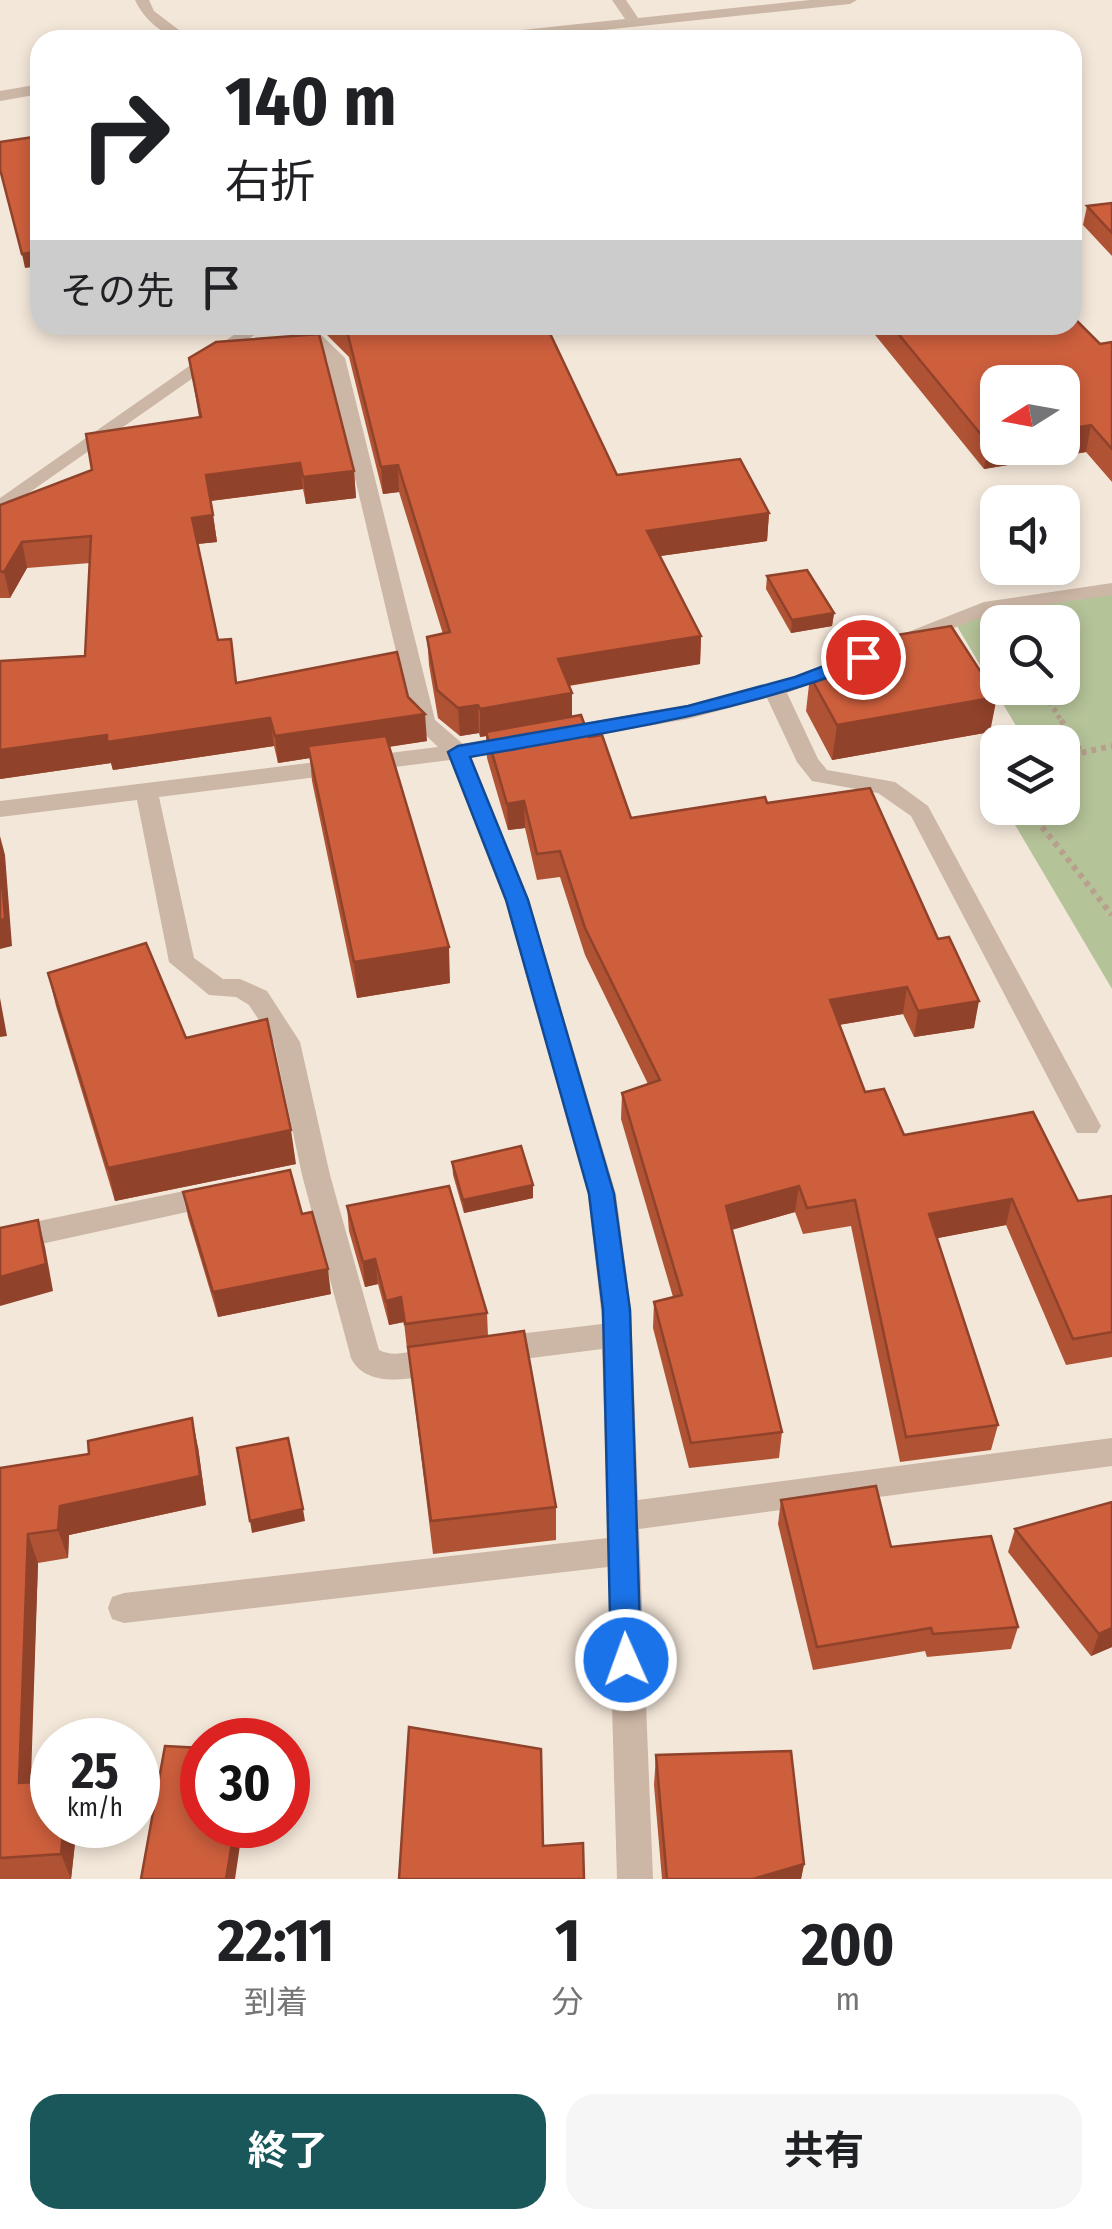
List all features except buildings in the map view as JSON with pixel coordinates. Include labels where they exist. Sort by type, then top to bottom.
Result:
[{"type":"street","points":[[142,0],[148,12],[172,30]]},
{"type":"street","points":[[618,0],[633,21]]},
{"type":"street","points":[[590,30],[614,28],[633,21],[850,0]]},
{"type":"street","points":[[0,96],[30,92]]},
{"type":"street","points":[[0,507],[246,335]]},
{"type":"street","points":[[312,335],[336,358],[424,724],[458,752],[517,900],[602,1194],[617,1335],[620,1517],[635,1879]]},
{"type":"street","points":[[0,809],[458,752],[688,712],[774,689],[991,606],[1112,589]]},
{"type":"street","points":[[774,689],[808,762],[820,776],[883,784],[904,793],[920,812],[1087,1126]]},
{"type":"street","points":[[148,792],[182,962],[218,988],[240,988],[258,998],[287,1042],[307,1177],[366,1358],[386,1368],[617,1335]]},
{"type":"street","points":[[0,1241],[239,1191]]},
{"type":"street","points":[[620,1517],[1112,1452]]},
{"type":"street","points":[[124,1608],[622,1552]]},
{"type":"path","points":[[1080,750],[1112,746]]},
{"type":"path","points":[[1040,825],[1112,915]]},
{"type":"green space","points":[[1112,589],[1112,989],[1015,825],[1080,825],[1080,725],[1016,725],[1004,705],[1080,705],[1080,605],[1015,605]]},
{"type":"green space","points":[[980,611],[980,665],[954,621]]},
{"type":"route","points":[[626,1660],[616,1310],[602,1194],[517,900],[458,752],[688,712],[802,682],[863,657]]}]
